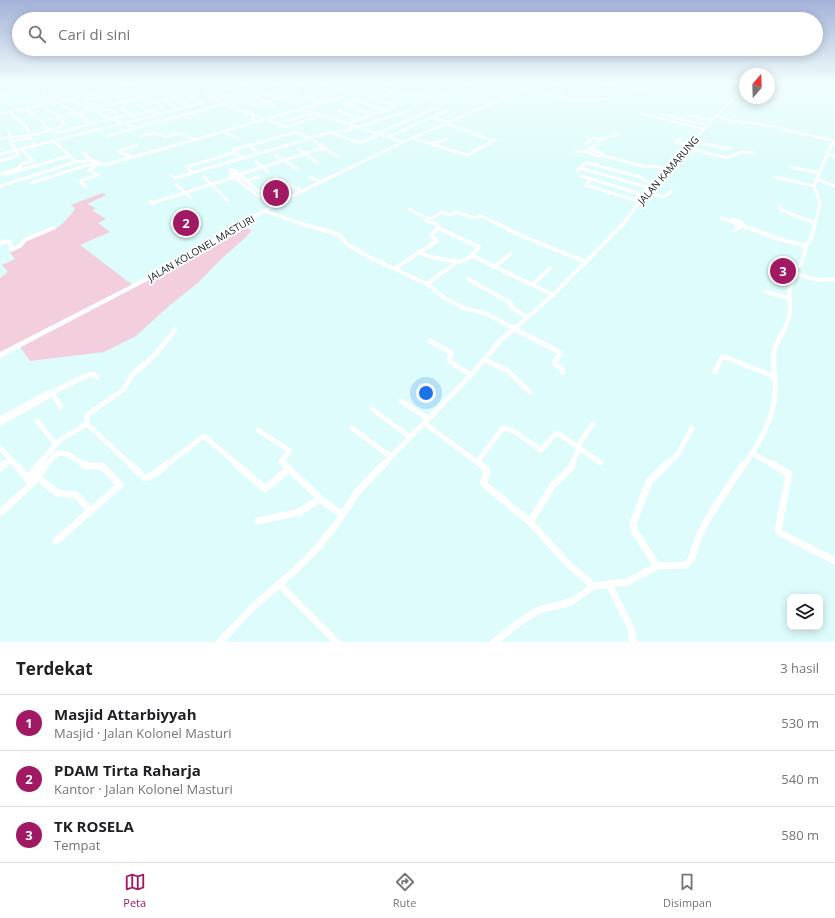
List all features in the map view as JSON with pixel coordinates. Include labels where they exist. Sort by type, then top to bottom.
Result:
[{"type":"main road","name":"JALAN KOLONEL MASTURI","points":[[0,355],[170,267],[278,203],[446,121],[469,112]]},
{"type":"street","points":[[14,112],[10,113],[26,126],[30,135]]},
{"type":"street","points":[[30,112],[43,121],[81,112]]},
{"type":"street","points":[[51,112],[60,118],[63,127]]},
{"type":"street","points":[[90,112],[80,115],[92,124]]},
{"type":"street","points":[[99,112],[103,116],[136,128]]},
{"type":"street","points":[[103,116],[116,112]]},
{"type":"street","points":[[126,112],[132,116],[147,112]]},
{"type":"street","points":[[0,154],[171,112]]},
{"type":"street","points":[[107,136],[194,112]]},
{"type":"street","points":[[246,112],[254,115],[252,119],[258,122]]},
{"type":"street","points":[[83,153],[92,160],[99,163],[108,164],[296,112]]},
{"type":"street","points":[[297,112],[269,120],[275,124],[285,127],[322,116]]},
{"type":"street","points":[[309,112],[377,135],[403,142]]},
{"type":"street","points":[[341,112],[359,119]]},
{"type":"street","points":[[366,112],[372,114]]},
{"type":"street","points":[[348,124],[379,112]]},
{"type":"street","points":[[171,175],[175,178],[309,138],[331,132],[345,131],[406,112]]},
{"type":"street","points":[[334,134],[360,143],[427,112]]},
{"type":"street","points":[[388,137],[445,112]]},
{"type":"street","name":"JALAN KAMARUNG","points":[[220,642],[252,608],[319,546],[337,523],[352,498],[471,375],[500,342],[553,295],[628,219],[648,190],[719,112]]},
{"type":"street","points":[[275,124],[312,113]]},
{"type":"street","points":[[643,114],[703,129]]},
{"type":"street","points":[[660,114],[707,125]]},
{"type":"street","points":[[685,114],[711,120]]},
{"type":"street","points":[[183,115],[190,119]]},
{"type":"street","points":[[287,115],[302,122]]},
{"type":"street","points":[[55,133],[123,116]]},
{"type":"street","points":[[666,120],[671,116]]},
{"type":"street","points":[[494,642],[524,619],[539,610],[571,602],[594,586],[635,579],[657,566],[679,566],[686,564],[692,559],[700,533],[722,496],[752,453],[768,424],[774,396],[774,354],[776,345],[790,318],[790,288],[797,274],[795,270],[802,263],[806,246],[811,239],[820,204],[814,186],[827,154],[835,142],[765,125],[732,121],[715,116]]},
{"type":"street","points":[[412,138],[469,155],[493,140],[434,117]]},
{"type":"street","points":[[43,123],[49,131]]},
{"type":"street","points":[[11,140],[63,127]]},
{"type":"street","points":[[55,133],[63,127]]},
{"type":"street","points":[[0,161],[18,156],[8,130]]},
{"type":"street","points":[[224,132],[238,138]]},
{"type":"street","points":[[242,158],[233,150],[297,132],[309,138]]},
{"type":"street","points":[[55,133],[62,139]]},
{"type":"street","points":[[140,136],[156,133],[165,137],[179,133],[195,139]]},
{"type":"street","points":[[584,145],[593,138],[602,139],[620,134]]},
{"type":"street","points":[[282,136],[293,144]]},
{"type":"street","points":[[0,140],[31,138],[36,145]]},
{"type":"street","points":[[680,138],[676,142],[727,158],[732,158],[741,152],[754,154]]},
{"type":"street","points":[[436,146],[447,139]]},
{"type":"street","points":[[586,152],[602,139]]},
{"type":"street","points":[[54,141],[75,161]]},
{"type":"street","points":[[264,141],[274,149]]},
{"type":"street","points":[[314,141],[338,156]]},
{"type":"street","points":[[694,141],[723,148],[731,148]]},
{"type":"street","points":[[430,144],[441,142]]},
{"type":"street","points":[[249,145],[258,153]]},
{"type":"street","points":[[132,158],[118,152],[136,146]]},
{"type":"street","points":[[185,191],[152,203],[150,202],[232,176],[241,175],[283,162],[324,148]]},
{"type":"street","points":[[830,148],[835,149]]},
{"type":"street","points":[[0,174],[20,168],[20,162],[33,160],[21,149]]},
{"type":"street","points":[[298,149],[303,155],[318,163]]},
{"type":"street","points":[[590,149],[602,153],[600,155]]},
{"type":"street","points":[[576,151],[600,155],[646,167],[654,166],[667,170]]},
{"type":"street","points":[[192,173],[187,167],[236,152]]},
{"type":"street","points":[[827,154],[835,156]]},
{"type":"street","points":[[596,159],[600,155]]},
{"type":"street","points":[[5,175],[69,156]]},
{"type":"street","points":[[276,156],[283,162],[297,169]]},
{"type":"street","points":[[1,185],[75,161],[92,160]]},
{"type":"street","points":[[256,162],[261,168],[268,172]]},
{"type":"street","points":[[86,187],[80,182],[99,176],[89,170],[92,166],[99,163]]},
{"type":"street","points":[[31,183],[99,163]]},
{"type":"street","points":[[648,190],[650,183],[641,178],[592,163],[586,163],[578,169],[648,190],[663,197],[672,191]]},
{"type":"street","points":[[34,167],[40,172]]},
{"type":"street","points":[[791,167],[819,173]]},
{"type":"street","points":[[19,178],[40,172]]},
{"type":"street","points":[[236,179],[241,175]]},
{"type":"street","points":[[241,175],[252,186],[271,200]]},
{"type":"street","points":[[232,176],[256,195],[278,203]]},
{"type":"street","points":[[581,176],[638,193],[639,194],[634,200]]},
{"type":"street","points":[[204,177],[228,201]]},
{"type":"street","points":[[275,177],[302,191]]},
{"type":"street","points":[[310,177],[321,182]]},
{"type":"street","points":[[775,177],[814,186]]},
{"type":"street","points":[[247,181],[258,178]]},
{"type":"street","points":[[591,179],[586,185],[640,202]]},
{"type":"street","points":[[816,180],[835,186]]},
{"type":"street","points":[[176,184],[191,198]]},
{"type":"street","points":[[248,188],[252,186]]},
{"type":"street","points":[[780,206],[781,210],[815,223]]},
{"type":"street","points":[[409,209],[427,218],[433,218],[441,212],[451,215],[456,212],[475,218],[480,216],[492,220],[522,236],[586,262]]},
{"type":"street","points":[[264,211],[298,223],[338,234],[347,244],[367,256],[427,284],[445,298],[466,309],[485,313],[515,328],[559,352],[560,354],[554,363],[562,369],[562,372]]},
{"type":"street","points":[[420,252],[430,257],[461,262],[473,254],[479,247],[438,228],[438,225],[426,221],[427,218]]},
{"type":"street","points":[[721,218],[776,238],[806,246]]},
{"type":"street","points":[[732,219],[741,222],[742,226]]},
{"type":"street","points":[[735,230],[742,226]]},
{"type":"street","points":[[0,243],[9,241],[11,243],[11,250],[20,246],[26,240],[53,228]]},
{"type":"street","points":[[394,269],[437,241],[431,235],[438,228]]},
{"type":"street","points":[[473,254],[494,267],[553,295]]},
{"type":"street","points":[[494,267],[510,254]]},
{"type":"street","points":[[427,284],[457,262]]},
{"type":"street","points":[[532,285],[550,268]]},
{"type":"street","points":[[797,274],[817,280],[835,279]]},
{"type":"street","points":[[468,279],[511,302],[510,307],[527,317]]},
{"type":"street","points":[[764,291],[790,299]]},
{"type":"street","points":[[175,330],[153,356],[133,374],[124,389],[87,415],[87,424],[115,448],[145,478],[153,475],[204,436],[265,489],[289,469]]},
{"type":"street","points":[[430,340],[452,353],[449,361],[471,375]]},
{"type":"street","points":[[715,372],[722,357],[725,357],[775,377]]},
{"type":"street","points":[[485,360],[508,371],[530,392]]},
{"type":"street","points":[[0,422],[46,394],[51,393],[87,374],[94,374],[97,377]]},
{"type":"street","points":[[51,393],[61,406]]},
{"type":"street","points":[[401,401],[487,470],[483,482],[486,486],[530,522],[569,565],[594,586]]},
{"type":"street","points":[[372,409],[410,437]]},
{"type":"street","points":[[36,421],[55,443]]},
{"type":"street","points":[[30,482],[55,443],[76,429],[87,424]]},
{"type":"street","points":[[530,522],[553,486],[571,468],[579,447],[593,424]]},
{"type":"street","points":[[352,428],[391,457]]},
{"type":"street","points":[[477,462],[503,428],[516,432],[541,450],[554,434],[557,434],[579,447],[601,463]]},
{"type":"street","points":[[657,566],[635,532],[633,523],[650,482],[678,454],[692,428]]},
{"type":"street","points":[[258,430],[290,452],[281,461],[320,499],[330,507],[337,509],[342,514]]},
{"type":"street","points":[[0,448],[30,482]]},
{"type":"street","points":[[0,513],[30,482],[52,456],[57,453],[67,454],[86,466],[102,466],[120,485],[56,541]]},
{"type":"street","points":[[752,453],[789,474],[778,530],[835,561]]},
{"type":"street","points":[[0,468],[11,460]]},
{"type":"street","points":[[41,480],[56,493],[76,495],[91,511]]},
{"type":"street","points":[[258,521],[293,515],[314,505],[320,499]]},
{"type":"street","points":[[279,584],[337,642]]},
{"type":"street","points":[[609,584],[633,633],[631,636],[635,642]]},
{"type":"shaded area","points":[[102,193],[106,195],[87,204],[95,208],[93,211],[106,219],[98,223],[110,232],[80,245],[135,287],[239,226],[252,230],[199,282],[170,305],[136,336],[104,352],[30,361],[18,344],[0,353],[0,278],[8,272],[2,265],[15,259],[9,251],[26,241],[57,228],[75,209],[71,205]]},
{"type":"place","name":"Masjid Attarbiyyah","points":[[276,193]]},
{"type":"place","name":"PDAM Tirta Raharja","points":[[186,223]]},
{"type":"place","name":"TK ROSELA","points":[[783,271]]}]
